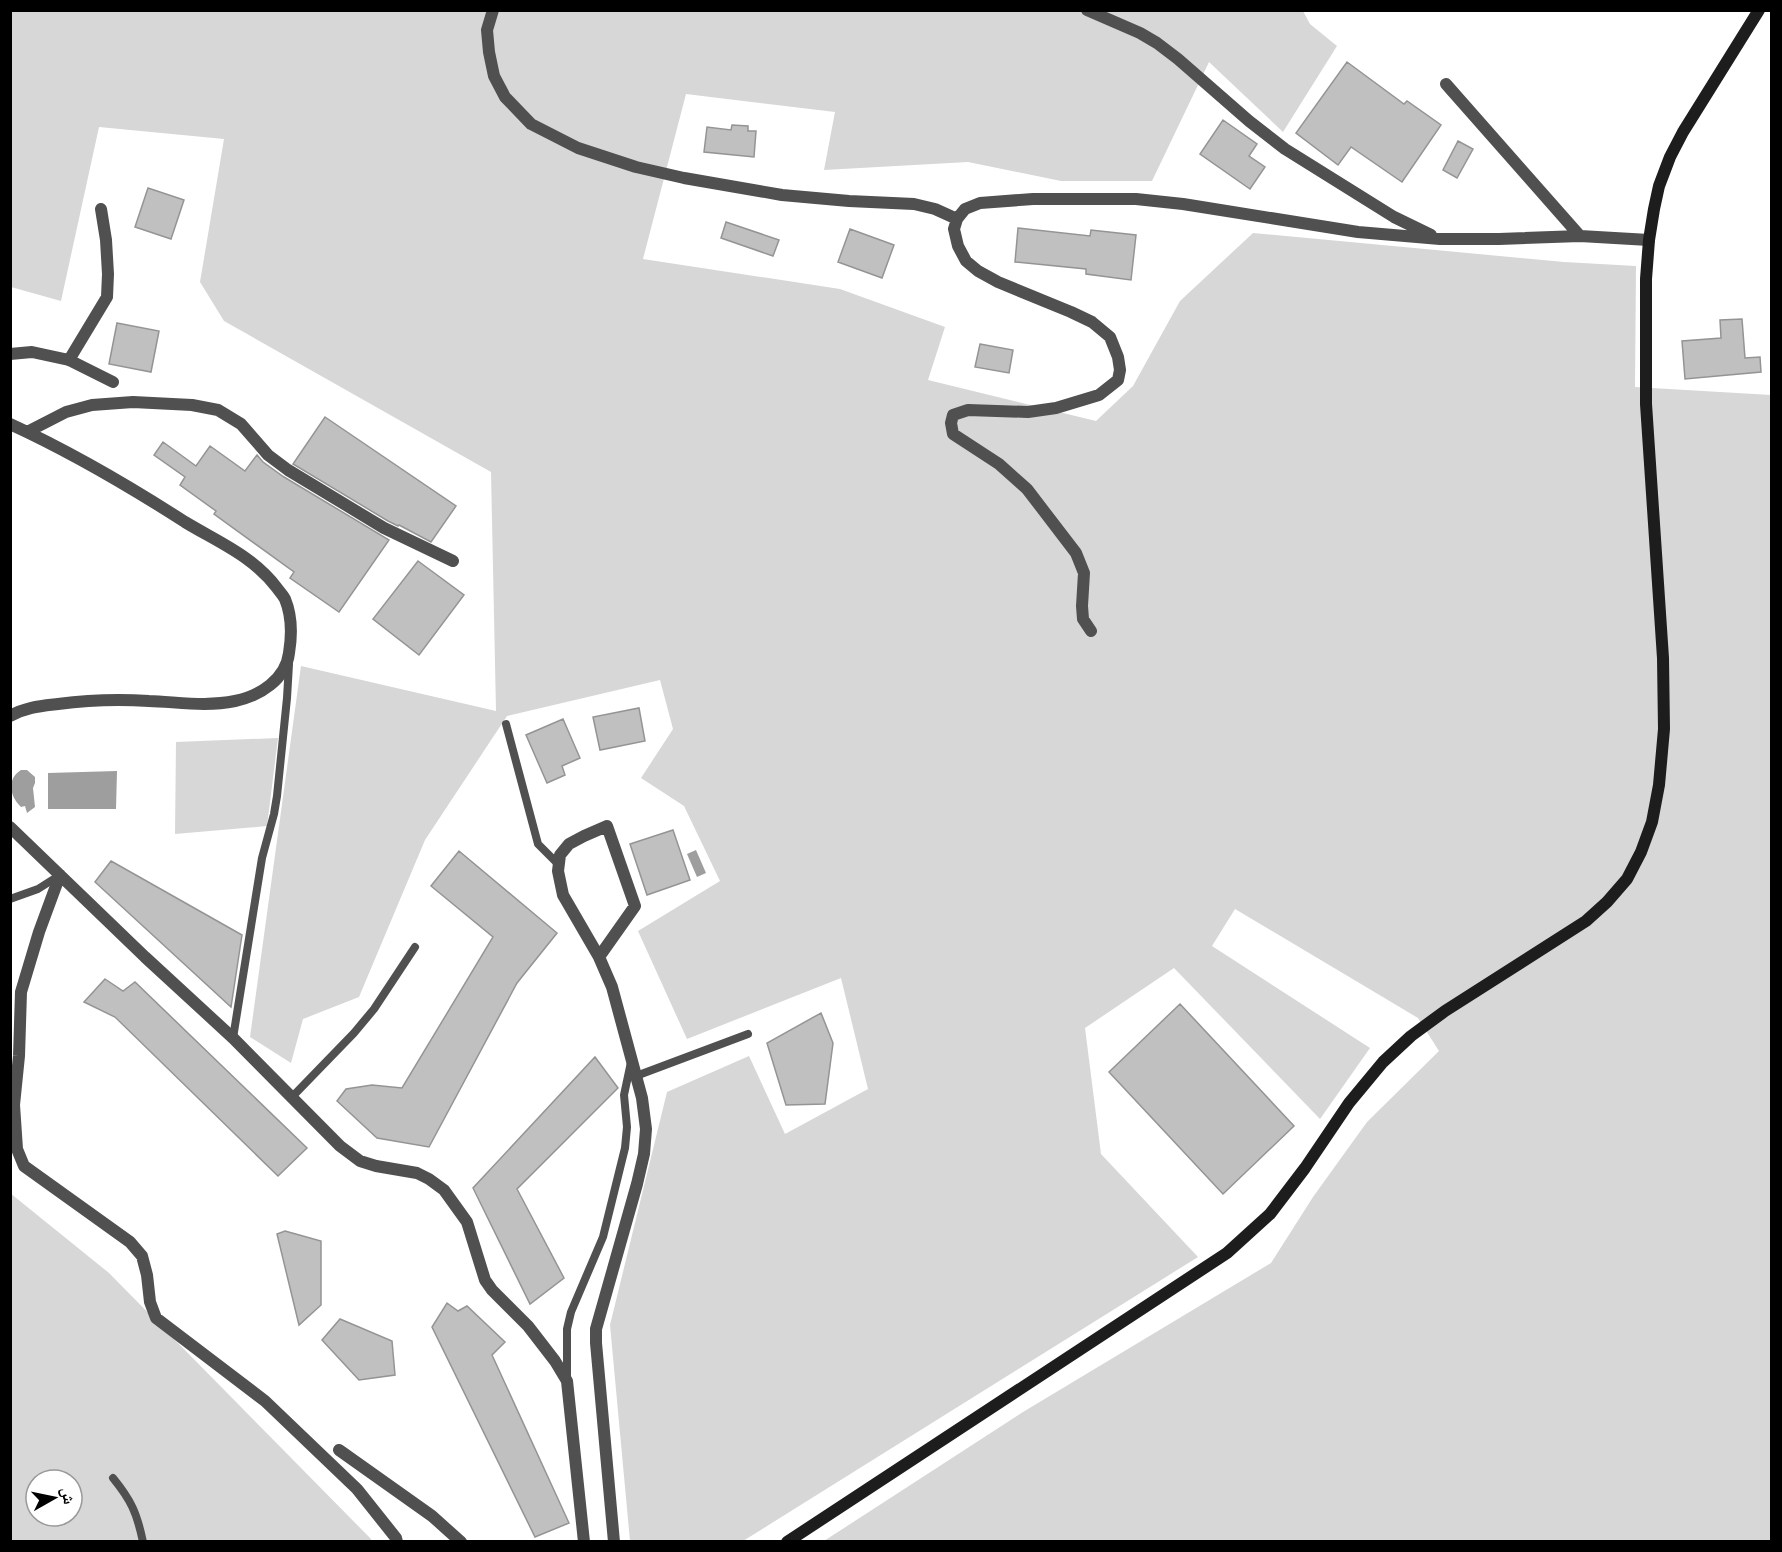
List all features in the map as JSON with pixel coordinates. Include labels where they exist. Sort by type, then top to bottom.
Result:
[{"type":"street","points":[[493,10],[487,30],[489,52],[494,76],[505,97],[531,124],[578,148],[636,167],[734,187],[782,195],[914,204],[935,209],[957,219]]},
{"type":"street","points":[[1087,10],[1157,43],[1178,58],[1249,121],[1285,149],[1394,217],[1440,239]]},
{"type":"street","points":[[787,1542],[1227,1253],[1270,1214],[1305,1168],[1349,1103],[1383,1062],[1411,1036],[1444,1011],[1586,921],[1627,879],[1641,852],[1652,822],[1659,785],[1664,729],[1663,658],[1646,404],[1646,279],[1649,240],[1659,186],[1670,157],[1683,132],[1759,10]]},
{"type":"street","points":[[1446,84],[1580,236]]},
{"type":"street","points":[[1091,631],[1083,618],[1084,573],[1076,553],[1027,489],[999,464],[953,434],[951,423],[953,415],[968,410],[1043,411],[1100,395],[1118,380],[1120,370],[1115,346],[1110,337],[1092,322],[998,282],[966,261],[958,246],[954,229],[957,219],[965,208],[994,201],[1136,199],[1183,204],[1358,232],[1440,239],[1580,236],[1649,240]]},
{"type":"street","points":[[69,360],[107,297],[106,240],[101,210]]},
{"type":"street","points":[[10,354],[32,352],[69,360],[113,382]]},
{"type":"street","points":[[27,432],[66,412],[92,405],[133,402],[192,405],[218,410],[241,424],[268,455],[288,470],[384,528],[453,561]]},
{"type":"street","points":[[10,424],[140,492],[188,524],[226,544],[248,559],[268,576],[284,598],[290,617],[292,635],[289,657],[280,675],[271,685],[252,696],[216,704],[146,700],[69,702],[21,710],[10,716]]},
{"type":"street","points":[[599,957],[635,906],[607,826],[569,844],[560,855],[558,871],[563,895],[599,957],[612,987],[642,1098],[646,1129],[644,1154],[596,1329],[614,1542]]},
{"type":"street","points":[[10,827],[233,1038],[340,1146],[352,1156],[376,1166],[417,1173],[444,1190],[467,1222],[485,1280],[540,1340],[567,1381],[584,1542]]},
{"type":"street","points":[[60,875],[39,932],[21,992],[19,1056],[14,1105],[17,1149],[24,1166],[130,1242],[142,1256],[150,1302],[156,1318],[265,1401],[357,1490],[397,1542]]},
{"type":"street","points":[[339,1450],[432,1516],[461,1542]]},
{"type":"lane","points":[[233,1038],[262,858],[277,796],[289,657]]},
{"type":"lane","points":[[506,724],[538,844],[559,865]]},
{"type":"lane","points":[[10,899],[38,889],[60,875]]},
{"type":"lane","points":[[292,1097],[374,1009],[415,947]]},
{"type":"lane","points":[[636,1076],[748,1034]]},
{"type":"lane","points":[[567,1381],[567,1329],[571,1312],[603,1237],[625,1148],[627,1127],[624,1095],[631,1060]]},
{"type":"lane","points":[[113,1478],[128,1497],[138,1518],[143,1542]]},
{"type":"shaded area","points":[[10,11],[1303,11],[1310,24],[1337,46],[1283,132],[1209,62],[1152,181],[1061,181],[968,162],[824,170],[835,112],[686,94],[643,259],[840,289],[945,327],[928,380],[1096,421],[1133,386],[1180,301],[1253,233],[1564,262],[1636,266],[1635,387],[1771,395],[1771,1541],[824,1541],[1023,1412],[1271,1263],[1313,1197],[1367,1122],[1439,1051],[1418,1018],[1235,909],[1212,946],[1370,1048],[1320,1119],[1174,968],[1085,1028],[1101,1154],[1198,1257],[743,1541],[630,1541],[610,1325],[667,1092],[749,1056],[785,1134],[868,1089],[841,978],[687,1039],[638,931],[720,881],[684,806],[641,778],[673,729],[660,680],[507,716],[425,840],[359,997],[303,1019],[291,1063],[250,1037],[301,666],[496,711],[491,472],[224,321],[200,282],[224,139],[99,127],[61,301],[11,287]]},
{"type":"shaded area","points":[[278,738],[267,826],[175,834],[176,742]]},
{"type":"shaded area","points":[[21,770],[27,770],[35,777],[33,788],[35,807],[27,813],[25,806],[21,807],[17,803],[11,788],[13,778]]},
{"type":"shaded area","points":[[117,771],[116,809],[48,809],[48,773]]},
{"type":"shaded area","points":[[696,850],[706,873],[697,877],[687,854]]},
{"type":"shaded area","points":[[10,1193],[109,1273],[371,1541],[11,1541]]},
{"type":"building","points":[[1347,62],[1404,104],[1407,101],[1441,125],[1402,182],[1351,147],[1338,165],[1296,133]]},
{"type":"building","points":[[1223,120],[1257,144],[1249,156],[1265,167],[1250,189],[1200,154]]},
{"type":"building","points":[[732,125],[748,126],[748,131],[756,131],[754,157],[704,152],[707,127],[731,130]]},
{"type":"building","points":[[1458,141],[1473,149],[1457,178],[1443,170]]},
{"type":"building","points":[[148,188],[184,200],[171,239],[135,227]]},
{"type":"building","points":[[726,222],[779,240],[773,256],[721,238]]},
{"type":"building","points":[[1018,228],[1090,236],[1091,230],[1136,235],[1131,280],[1086,274],[1086,269],[1015,262]]},
{"type":"building","points":[[850,229],[894,245],[882,278],[838,262]]},
{"type":"building","points":[[1742,319],[1745,358],[1760,357],[1761,372],[1685,379],[1682,341],[1721,338],[1720,320]]},
{"type":"building","points":[[117,323],[159,331],[151,372],[109,364]]},
{"type":"building","points":[[980,344],[1013,350],[1009,373],[975,367]]},
{"type":"building","points":[[325,417],[456,506],[431,542],[388,521],[293,464]]},
{"type":"building","points":[[163,442],[196,466],[210,446],[245,471],[257,455],[284,477],[389,540],[339,612],[290,578],[294,572],[214,514],[216,511],[180,485],[185,477],[154,455]]},
{"type":"building","points":[[418,561],[464,595],[419,655],[373,619]]},
{"type":"building","points":[[639,708],[645,741],[600,750],[593,717]]},
{"type":"building","points":[[563,719],[580,758],[562,766],[565,775],[547,783],[526,735]]},
{"type":"building","points":[[673,830],[690,880],[647,895],[630,844]]},
{"type":"building","points":[[459,851],[557,933],[517,983],[429,1147],[377,1138],[337,1101],[346,1089],[372,1085],[402,1088],[493,937],[431,886]]},
{"type":"building","points":[[111,861],[242,935],[231,1007],[95,882]]},
{"type":"building","points":[[105,979],[123,991],[135,982],[307,1148],[278,1176],[115,1017],[84,1002]]},
{"type":"building","points":[[1180,1004],[1294,1126],[1223,1194],[1109,1072]]},
{"type":"building","points":[[821,1013],[833,1043],[825,1104],[786,1105],[767,1043]]},
{"type":"building","points":[[595,1057],[618,1088],[517,1189],[564,1278],[530,1304],[473,1188]]},
{"type":"building","points":[[285,1231],[321,1241],[321,1305],[299,1325],[277,1234]]},
{"type":"building","points":[[447,1303],[458,1311],[467,1306],[505,1342],[492,1355],[569,1523],[535,1537],[432,1327]]},
{"type":"building","points":[[340,1319],[392,1341],[395,1375],[359,1380],[322,1340]]}]
